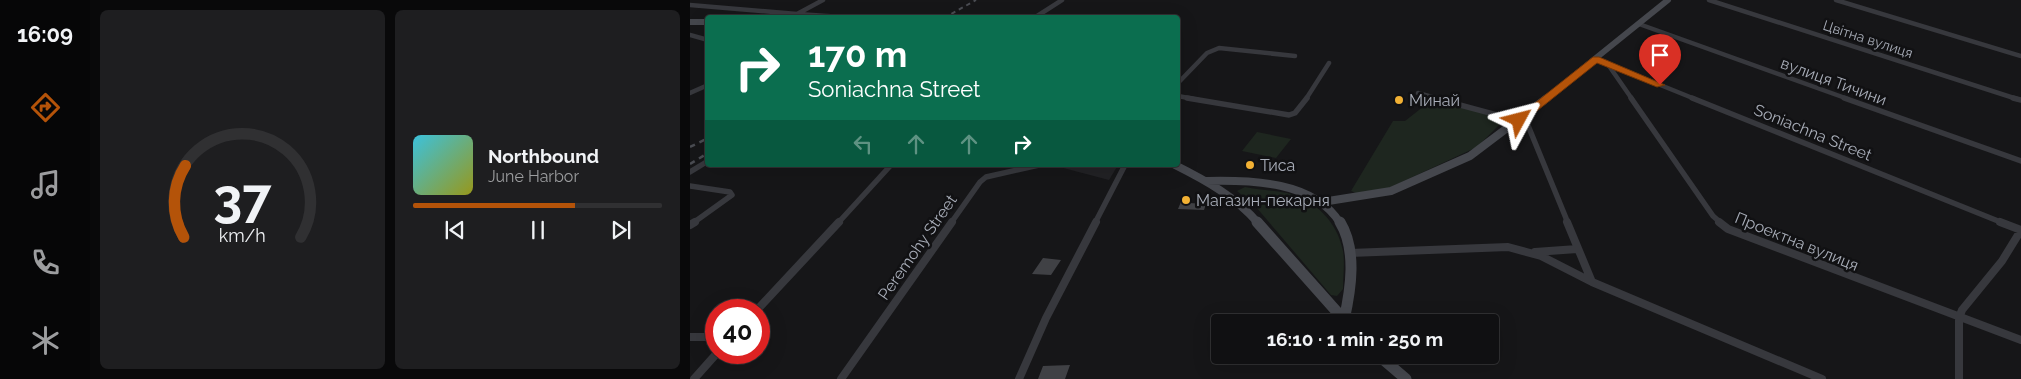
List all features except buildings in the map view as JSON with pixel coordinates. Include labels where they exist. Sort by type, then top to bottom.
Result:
[{"type":"main road","points":[[1179,167],[1207,181]]},
{"type":"street","points":[[797,14],[823,0]]},
{"type":"street","points":[[1039,15],[1062,0]]},
{"type":"street","points":[[1322,202],[1384,193],[1470,156],[1519,120],[1668,0]]},
{"type":"street","name":"Цвітна вулиця","points":[[1709,0],[2021,100]]},
{"type":"street","points":[[1836,0],[2021,56]]},
{"type":"street","points":[[690,5],[812,15]]},
{"type":"street","points":[[690,22],[705,22]]},
{"type":"street","name":"вулиця Тичини","points":[[1640,24],[2021,161]]},
{"type":"street","points":[[690,35],[705,39]]},
{"type":"street","points":[[1180,82],[1207,53],[1218,48],[1295,56]]},
{"type":"street","name":"Soniachna Street","points":[[1596,59],[2021,230]]},
{"type":"street","points":[[1180,96],[1289,115],[1295,113],[1300,108],[1329,63]]},
{"type":"street","name":"Проектна вулиця","points":[[1607,64],[1720,223],[1742,235],[2021,340]]},
{"type":"street","points":[[690,93],[705,86]]},
{"type":"street","points":[[1418,93],[1527,123],[1577,250],[1592,282]]},
{"type":"street","points":[[690,172],[705,163]]},
{"type":"street","points":[[767,299],[889,167]]},
{"type":"street","name":"Peremohy Street","points":[[840,379],[980,182],[992,174],[1034,167]]},
{"type":"street","points":[[1019,379],[1046,318],[1124,167]]},
{"type":"street","points":[[1207,181],[1233,180],[1264,183],[1322,202],[1335,214],[1342,226],[1350,253],[1351,290],[1346,314]]},
{"type":"street","points":[[1207,181],[1248,211],[1339,314]]},
{"type":"street","points":[[690,186],[730,192],[732,195],[690,225]]},
{"type":"street","points":[[1959,379],[1960,318],[1962,310],[2002,261],[2021,230]]},
{"type":"street","points":[[1350,253],[1508,247],[1536,252],[1577,250]]},
{"type":"street","points":[[1536,252],[1592,282],[1822,379]]},
{"type":"street","points":[[690,337],[705,337]]},
{"type":"street","points":[[694,379],[707,364]]},
{"type":"street","points":[[1388,364],[1406,379]]},
{"type":"shaded area","points":[[1433,99],[1505,119],[1477,147],[1389,188],[1356,193],[1351,191],[1393,121],[1405,121]]},
{"type":"shaded area","points":[[1257,132],[1291,139],[1276,158],[1242,151]]},
{"type":"shaded area","points":[[1060,167],[1117,167],[1109,180]]},
{"type":"shaded area","points":[[1245,187],[1297,196],[1323,213],[1330,221],[1340,240],[1344,256],[1343,289],[1337,296],[1331,295],[1256,207],[1237,191]]},
{"type":"railway","points":[[949,15],[976,0]]},
{"type":"railway","points":[[690,147],[705,140]]},
{"type":"railway","points":[[690,164],[705,155]]},
{"type":"place","name":"Минай","points":[[1399,100]]},
{"type":"place","name":"Тиса","points":[[1250,165]]},
{"type":"place","name":"Магазин-пекарня","points":[[1186,200]]},
{"type":"route","points":[[1519,120],[1596,59],[1660,85]]}]
